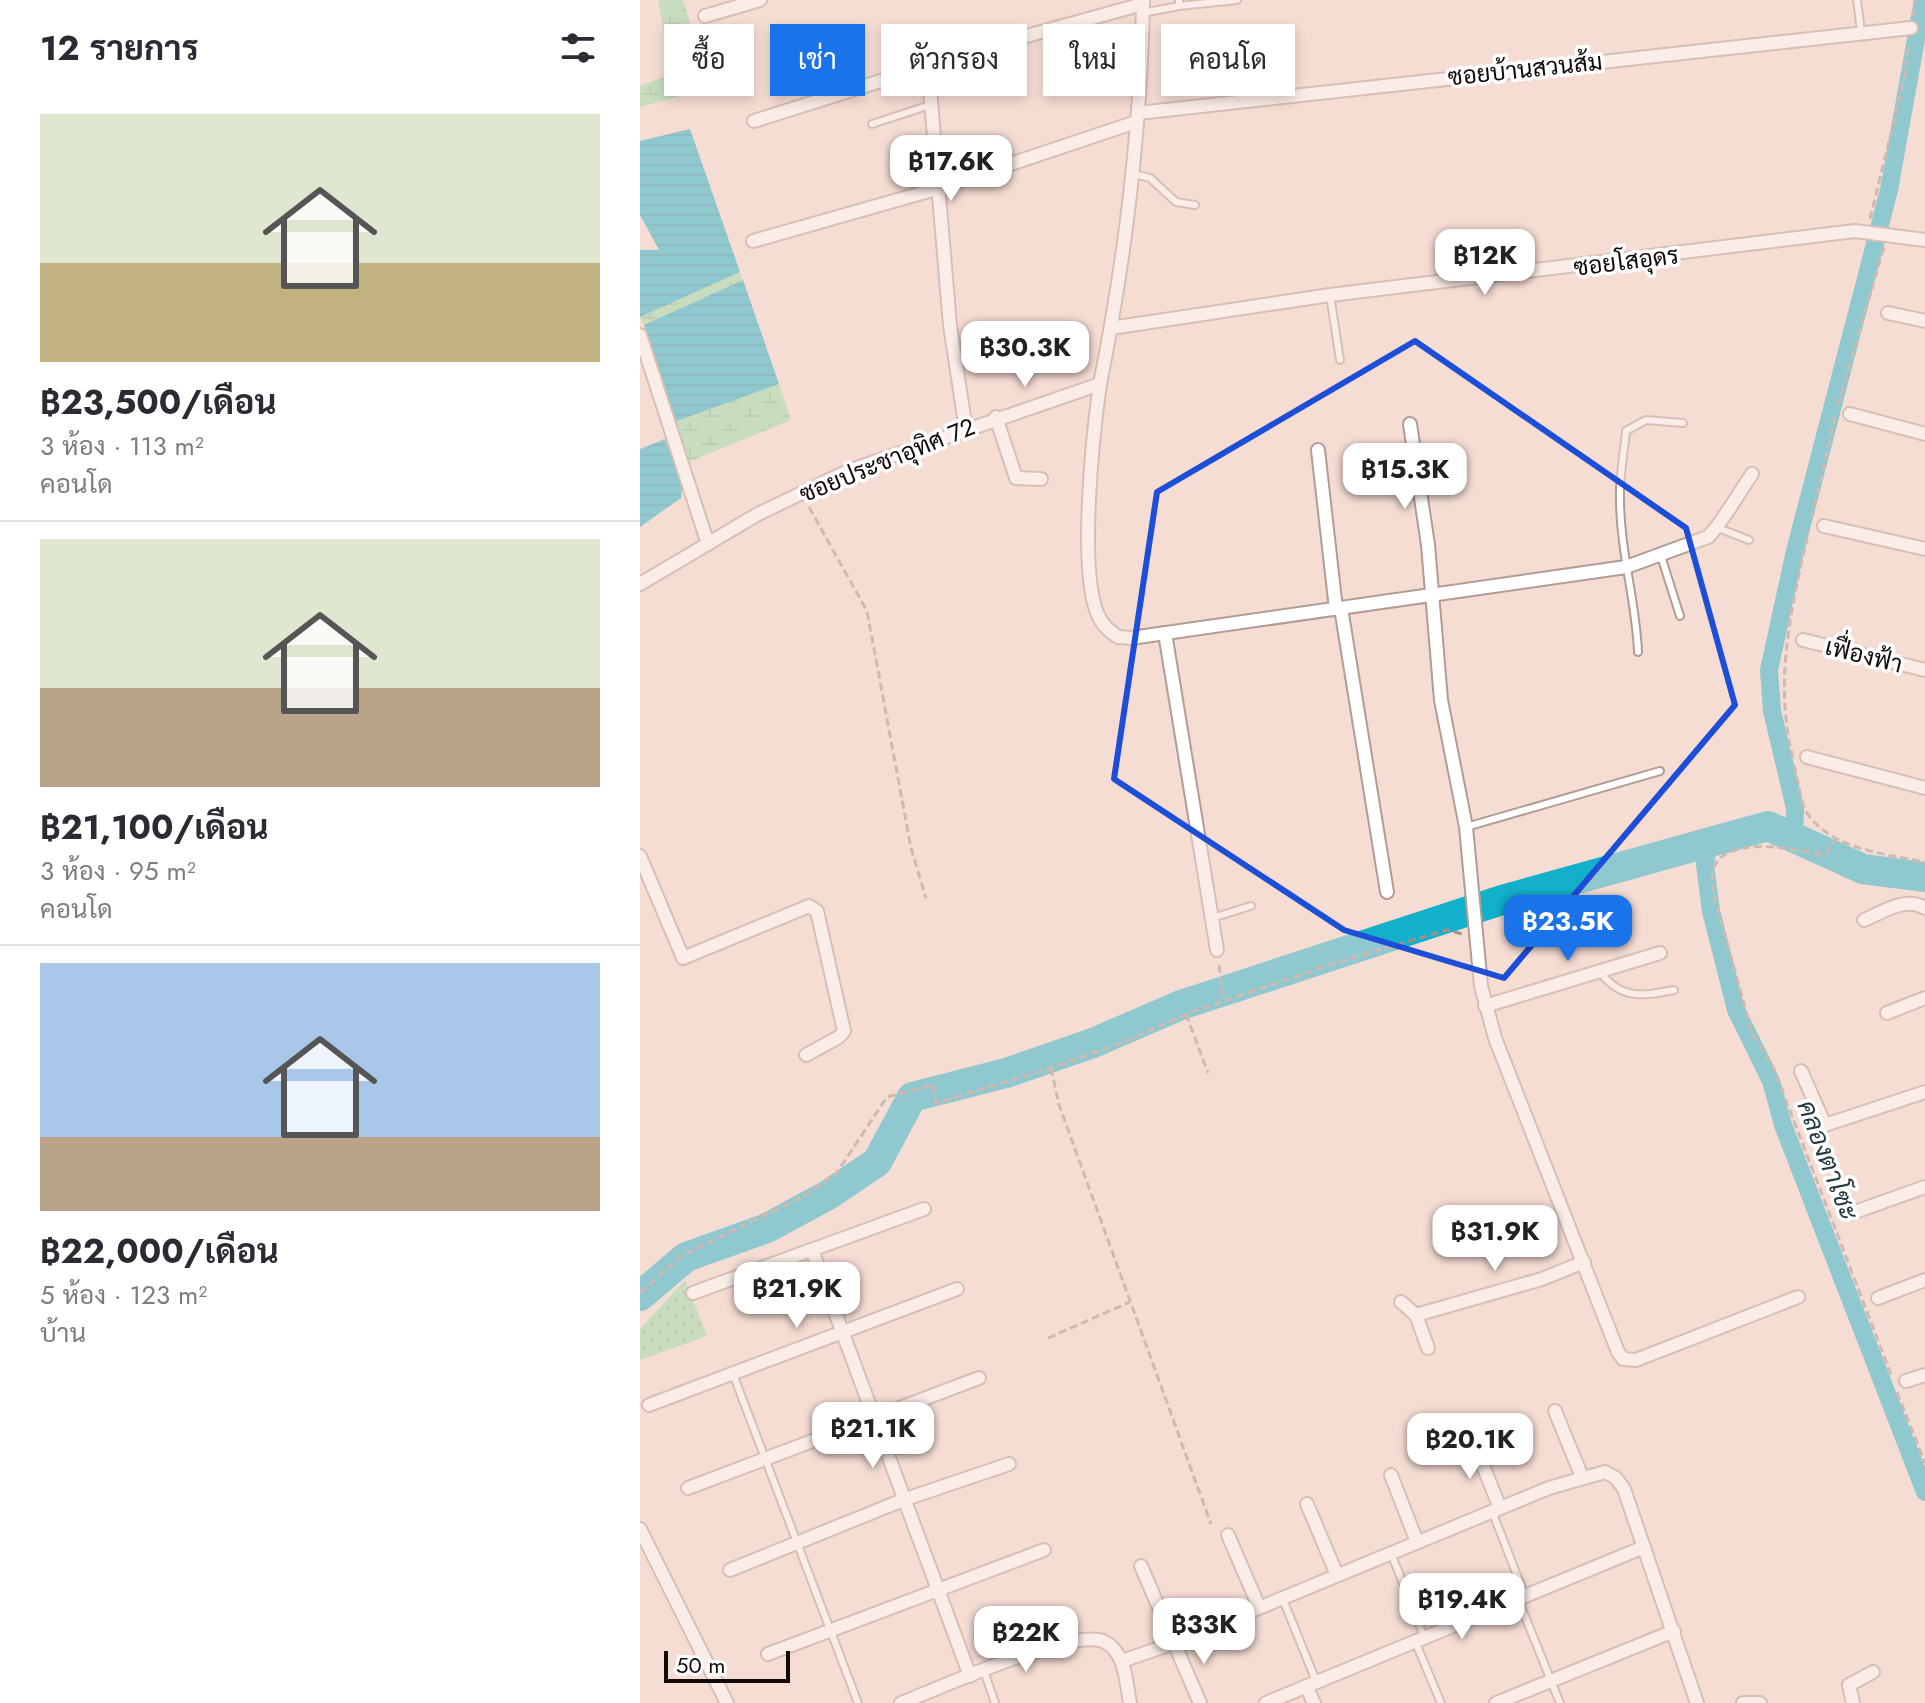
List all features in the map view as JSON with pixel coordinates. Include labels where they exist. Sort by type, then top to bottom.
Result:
[{"type":"street","points":[[705,16],[760,0]]},
{"type":"street","points":[[1027,38],[1143,6],[1137,118],[1111,328],[1093,437],[1088,544],[1095,606],[1100,619],[1118,637],[1165,633],[1626,567],[1708,537],[1718,528],[1722,515],[1752,474]]},
{"type":"street","name":"ซอยบ้านสวนส้ม","points":[[753,241],[936,189],[1137,118],[1911,28]]},
{"type":"street","points":[[754,121],[881,81]]},
{"type":"street","points":[[930,96],[950,325],[966,430]]},
{"type":"street","name":"ซอยโสอุดร","points":[[1111,328],[1330,295],[1860,232],[1923,243]]},
{"type":"street","points":[[1888,313],[1925,321]]},
{"type":"street","points":[[640,335],[708,544]]},
{"type":"street","name":"ซอยประชาอุทิศ 72","points":[[640,584],[758,514],[848,471],[996,417],[1100,384]]},
{"type":"street","points":[[1850,414],[1925,434]]},
{"type":"street","points":[[996,417],[1012,473],[1020,480],[1041,479]]},
{"type":"street","points":[[1410,424],[1428,545],[1441,700],[1466,827],[1472,924],[1485,1006],[1623,1359],[1636,1360],[1798,1297]]},
{"type":"street","points":[[1318,450],[1338,609],[1387,892]]},
{"type":"street","points":[[1824,526],[1925,549]]},
{"type":"street","points":[[1165,633],[1217,950]]},
{"type":"street","name":"เฟื่องฟ้า","points":[[1803,640],[1925,670]]},
{"type":"street","points":[[1807,757],[1925,788]]},
{"type":"street","points":[[640,856],[683,958],[809,906],[817,911],[844,1031],[839,1037],[806,1055]]},
{"type":"street","points":[[1864,920],[1905,903],[1915,903],[1925,908]]},
{"type":"street","points":[[1485,1006],[1660,953]]},
{"type":"street","points":[[1887,1013],[1925,998]]},
{"type":"street","points":[[1801,1071],[1825,1125],[1925,1092]]},
{"type":"street","points":[[1852,1213],[1925,1187]]},
{"type":"street","points":[[693,1293],[924,1209]]},
{"type":"street","points":[[812,1250],[970,1676]]},
{"type":"street","points":[[1416,1315],[1542,1279],[1584,1262]]},
{"type":"street","points":[[1878,1298],[1925,1280]]},
{"type":"street","points":[[649,1405],[957,1289]]},
{"type":"street","points":[[1401,1302],[1416,1315],[1428,1348]]},
{"type":"street","points":[[1906,1381],[1925,1375]]},
{"type":"street","points":[[688,1488],[979,1378]]},
{"type":"street","points":[[1555,1411],[1582,1477]]},
{"type":"street","points":[[1473,1441],[1496,1509]]},
{"type":"street","points":[[730,1570],[903,1500],[1009,1464]]},
{"type":"street","points":[[1122,1661],[1174,1643],[1496,1509],[1582,1477],[1605,1472],[1616,1478],[1624,1489],[1697,1703]]},
{"type":"street","points":[[1391,1475],[1417,1542]]},
{"type":"street","points":[[1307,1504],[1337,1575]]},
{"type":"street","points":[[640,1529],[727,1703]]},
{"type":"street","points":[[1228,1535],[1259,1607]]},
{"type":"street","points":[[1266,1703],[1644,1547]]},
{"type":"street","points":[[768,1654],[1044,1550]]},
{"type":"street","points":[[1141,1566],[1200,1703]]},
{"type":"street","points":[[1496,1703],[1674,1631]]},
{"type":"street","points":[[901,1703],[1069,1640],[1089,1638],[1103,1641],[1122,1661],[1130,1703]]},
{"type":"street","points":[[1853,1703],[1849,1685],[1873,1672]]},
{"type":"street","points":[[1311,1684],[1314,1703]]},
{"type":"street","points":[[1743,1703],[1760,1703]]},
{"type":"lane","points":[[1143,6],[1237,0]]},
{"type":"lane","points":[[1857,0],[1861,34]]},
{"type":"lane","points":[[872,124],[930,105]]},
{"type":"lane","points":[[1130,174],[1150,178],[1176,202],[1195,205]]},
{"type":"lane","points":[[1330,295],[1340,360]]},
{"type":"lane","points":[[1638,652],[1636,608],[1626,567],[1619,498],[1626,431],[1646,420],[1683,423]]},
{"type":"lane","points":[[1718,528],[1749,540]]},
{"type":"lane","points":[[1661,556],[1680,616]]},
{"type":"lane","points":[[1466,827],[1660,771]]},
{"type":"lane","points":[[1212,918],[1251,906]]},
{"type":"lane","points":[[1600,972],[1616,990],[1628,995],[1674,990]]},
{"type":"lane","points":[[733,1374],[858,1703]]},
{"type":"lane","points":[[1496,1509],[1522,1598],[1560,1703]]},
{"type":"lane","points":[[1391,1553],[1441,1703]]},
{"type":"lane","points":[[1282,1597],[1311,1684]]},
{"type":"lane","points":[[984,1671],[995,1703]]},
{"type":"path","points":[[1860,232],[1905,76],[1915,0]]},
{"type":"path","points":[[1889,236],[1874,271],[1832,424],[1785,635],[1785,728],[1806,812],[1836,840],[1868,851],[1925,862]]},
{"type":"path","points":[[801,494],[867,611],[911,848],[926,898]]},
{"type":"path","points":[[1827,854],[1836,840]]},
{"type":"path","points":[[640,1293],[683,1255],[786,1205],[836,1174],[887,1097],[933,1085],[936,1103],[1051,1068],[1127,1041],[1186,1014],[1338,962],[1449,931]]},
{"type":"path","points":[[1217,950],[1223,1001]]},
{"type":"path","points":[[1186,1014],[1208,1073]]},
{"type":"path","points":[[1051,1068],[1059,1105],[1211,1524]]},
{"type":"path","points":[[1048,1338],[1130,1302]]},
{"type":"highlighted area","points":[[1415,341],[1686,528],[1735,705],[1504,978],[1344,930],[1114,779],[1157,492]]},
{"type":"green space","points":[[658,0],[683,0],[690,24],[664,24],[664,32]]},
{"type":"green space","points":[[664,77],[664,96],[679,96],[640,107],[640,86]]},
{"type":"green space","points":[[740,272],[743,280],[644,325],[640,317]]},
{"type":"green space","points":[[779,384],[791,420],[686,463],[674,422]]},
{"type":"green space","points":[[685,1280],[707,1336],[640,1360],[640,1329]]},
{"type":"water","points":[[690,129],[740,272],[640,317],[640,250],[659,250],[640,215],[640,141]]},
{"type":"water","points":[[743,280],[779,384],[674,422],[644,325]]},
{"type":"water","points":[[665,439],[683,483],[681,498],[640,527],[640,449]]},
{"type":"waterway","points":[[1794,840],[1795,808],[1772,711],[1769,670],[1795,551],[1889,190],[1923,0]]},
{"type":"waterway","points":[[640,1296],[686,1257],[767,1228],[828,1195],[877,1162],[912,1097],[1006,1073],[1093,1043],[1181,1005],[1502,900],[1768,826],[1863,869],[1925,877]]},
{"type":"waterway","name":"คลองตาโซะ","points":[[1708,843],[1705,865],[1711,911],[1736,1010],[1771,1081],[1783,1125],[1925,1492]]}]
